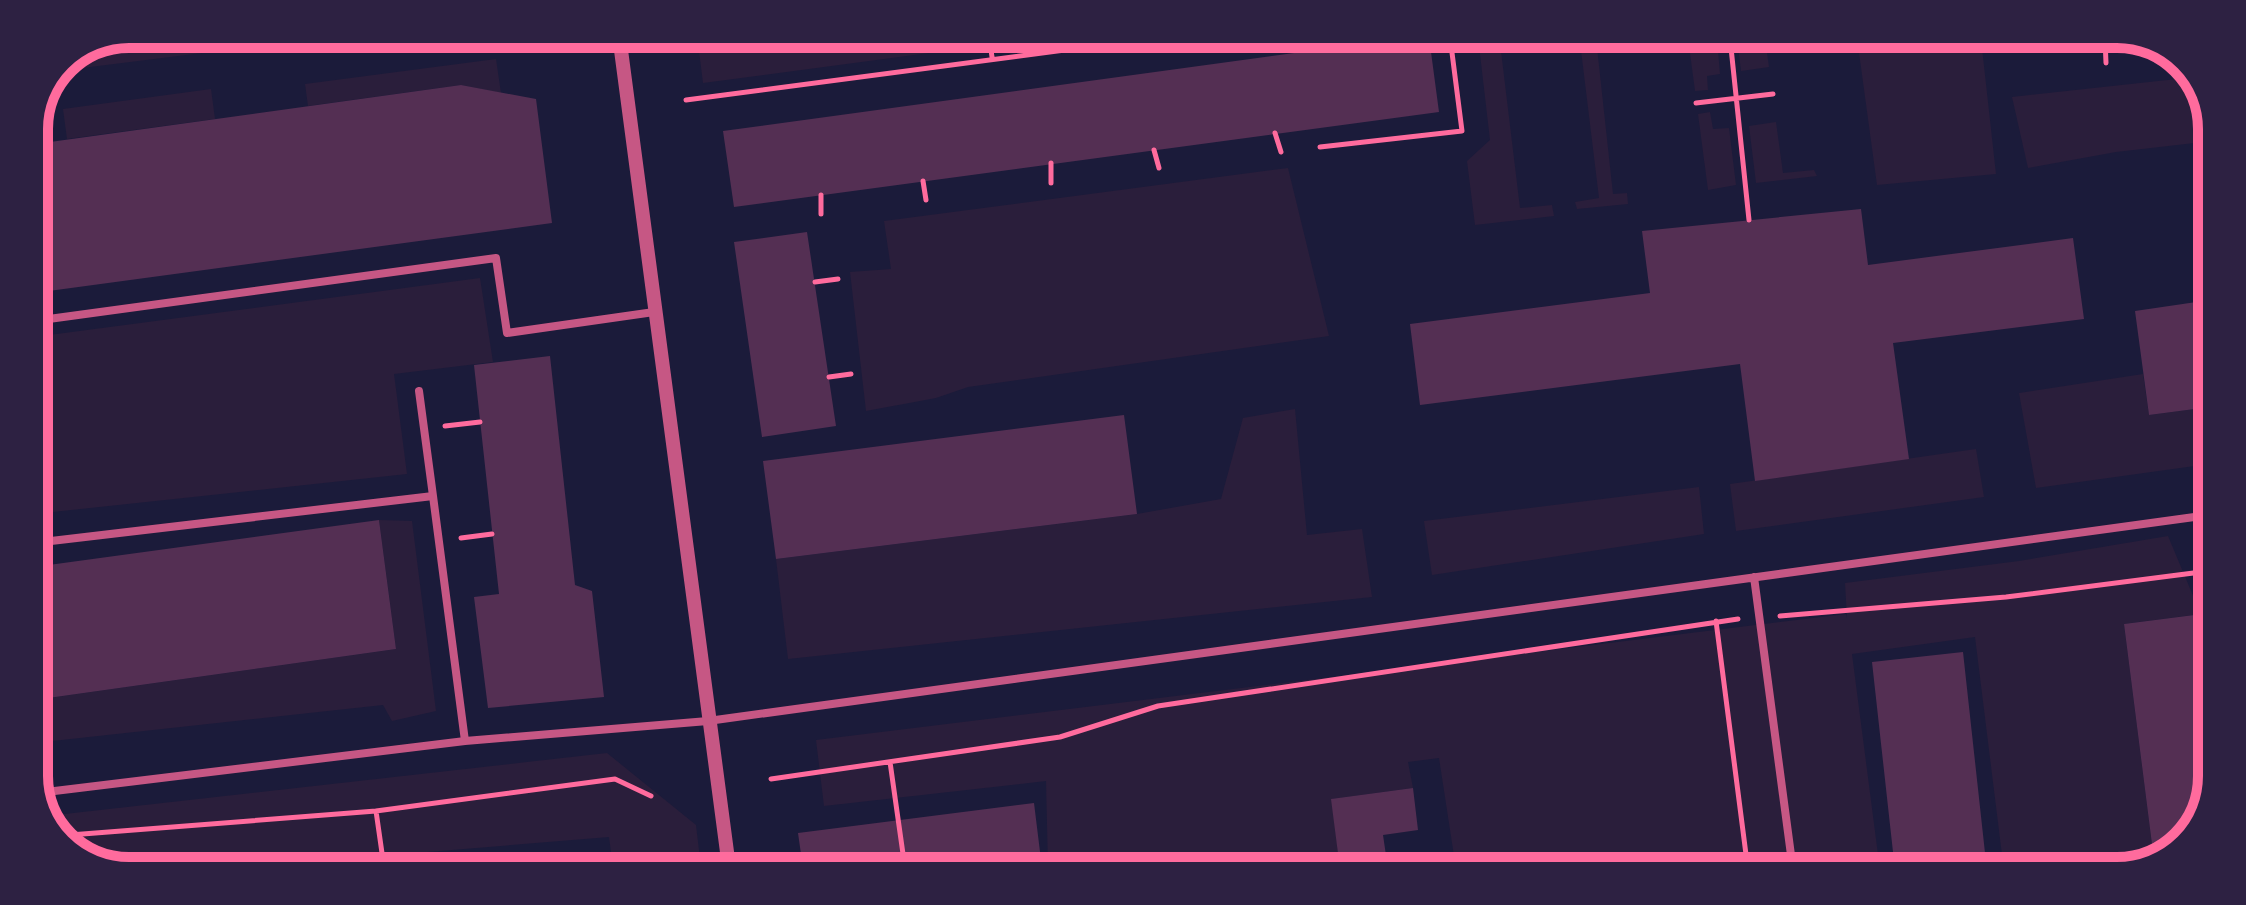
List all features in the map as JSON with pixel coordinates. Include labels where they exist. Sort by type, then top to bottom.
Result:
[{"type":"street","points":[[621,48],[728,857]]},
{"type":"street","points":[[48,319],[496,258],[507,333],[654,312]]},
{"type":"street","points":[[419,391],[465,741]]},
{"type":"street","points":[[48,541],[433,496]]},
{"type":"street","points":[[50,792],[465,741],[708,721],[2198,516]]},
{"type":"street","points":[[1754,577],[1791,857]]},
{"type":"path","points":[[991,48],[992,57]]},
{"type":"path","points":[[686,100],[1069,48]]},
{"type":"path","points":[[1320,147],[1462,131],[1451,48]]},
{"type":"path","points":[[1731,48],[1749,220]]},
{"type":"path","points":[[2105,48],[2106,63]]},
{"type":"path","points":[[1696,103],[1773,94]]},
{"type":"path","points":[[1275,133],[1281,152]]},
{"type":"path","points":[[1154,150],[1159,168]]},
{"type":"path","points":[[1051,163],[1051,183]]},
{"type":"path","points":[[923,181],[926,200]]},
{"type":"path","points":[[821,195],[821,214]]},
{"type":"path","points":[[815,282],[838,279]]},
{"type":"path","points":[[829,377],[851,374]]},
{"type":"path","points":[[424,428],[480,422]]},
{"type":"path","points":[[439,541],[492,534]]},
{"type":"path","points":[[771,779],[1060,737],[1158,706],[1716,621],[2006,597],[2198,572]]},
{"type":"path","points":[[1716,621],[1746,857]]},
{"type":"path","points":[[890,762],[903,857]]},
{"type":"path","points":[[74,835],[376,811],[615,779],[651,796]]},
{"type":"path","points":[[376,811],[383,857]]},
{"type":"shaded area","points":[[241,48],[76,69],[98,54],[113,50]]},
{"type":"shaded area","points":[[699,48],[959,49],[703,83]]},
{"type":"shaded area","points":[[1479,48],[1527,48],[1501,51],[1520,208],[1552,205],[1554,216],[1475,225],[1467,161],[1490,140]]},
{"type":"shaded area","points":[[1581,48],[1597,48],[1613,194],[1627,193],[1628,204],[1577,209],[1575,202],[1599,198]]},
{"type":"shaded area","points":[[1689,48],[1718,48],[1720,74],[1707,76],[1708,90],[1695,91]]},
{"type":"shaded area","points":[[1738,48],[1766,48],[1769,67],[1741,71]]},
{"type":"shaded area","points":[[1858,48],[1982,48],[1996,174],[1877,185]]},
{"type":"shaded area","points":[[496,59],[501,93],[461,85],[308,106],[305,84]]},
{"type":"shaded area","points":[[2180,79],[2194,103],[2198,143],[2116,152],[2028,168],[2012,97]]},
{"type":"shaded area","points":[[211,89],[215,119],[67,139],[63,109]]},
{"type":"shaded area","points":[[1710,112],[1713,129],[1729,128],[1736,185],[1708,190],[1698,114]]},
{"type":"shaded area","points":[[1776,122],[1783,173],[1814,170],[1817,176],[1756,183],[1749,126]]},
{"type":"shaded area","points":[[1288,168],[1329,336],[968,387],[936,398],[866,411],[850,272],[891,269],[884,221]]},
{"type":"shaded area","points":[[480,278],[493,362],[394,374],[407,474],[48,512],[48,335]]},
{"type":"shaded area","points":[[2143,374],[2149,415],[2198,409],[2198,466],[2036,488],[2019,393]]},
{"type":"shaded area","points":[[1295,409],[1307,535],[1362,529],[1372,597],[788,659],[776,559],[1137,514],[1221,499],[1243,418]]},
{"type":"shaded area","points":[[1976,449],[1984,497],[1736,531],[1730,484]]},
{"type":"shaded area","points":[[1699,487],[1704,534],[1432,575],[1424,521]]},
{"type":"shaded area","points":[[379,520],[412,521],[436,711],[392,721],[383,705],[48,741],[48,698],[396,649]]},
{"type":"shaded area","points":[[2168,536],[2194,598],[2198,600],[2198,614],[2124,624],[2153,849],[2117,857],[2002,857],[1975,637],[1852,654],[1878,857],[1454,857],[1439,758],[1408,762],[1413,788],[1332,799],[1339,857],[1048,857],[1046,781],[824,806],[816,740],[1846,614],[1847,618],[1845,583],[2019,561]]},
{"type":"shaded area","points":[[607,753],[696,825],[700,857],[612,857],[609,837],[366,857],[129,857],[93,849],[72,833],[58,815]]},
{"type":"building","points":[[1331,48],[1430,48],[1439,112],[734,207],[723,131]]},
{"type":"building","points":[[461,85],[536,99],[552,223],[48,291],[48,127],[50,142]]},
{"type":"building","points":[[1861,209],[1868,265],[2073,238],[2084,319],[1893,343],[1909,459],[1755,481],[1740,364],[1420,405],[1410,324],[1650,293],[1642,231]]},
{"type":"building","points":[[807,232],[836,426],[762,437],[734,242]]},
{"type":"building","points":[[2198,302],[2198,409],[2149,415],[2135,311]]},
{"type":"building","points":[[550,356],[575,585],[592,591],[604,697],[488,708],[474,597],[499,594],[474,365]]},
{"type":"building","points":[[1124,415],[1137,514],[776,559],[763,461]]},
{"type":"building","points":[[379,520],[396,649],[48,698],[48,565]]},
{"type":"building","points":[[2198,615],[2197,787],[2190,812],[2181,825],[2153,849],[2124,624]]},
{"type":"building","points":[[1963,652],[1985,857],[1894,857],[1872,662]]},
{"type":"building","points":[[1413,788],[1418,830],[1383,835],[1386,857],[1338,857],[1331,799]]},
{"type":"building","points":[[1034,803],[1041,857],[801,857],[798,833]]}]
